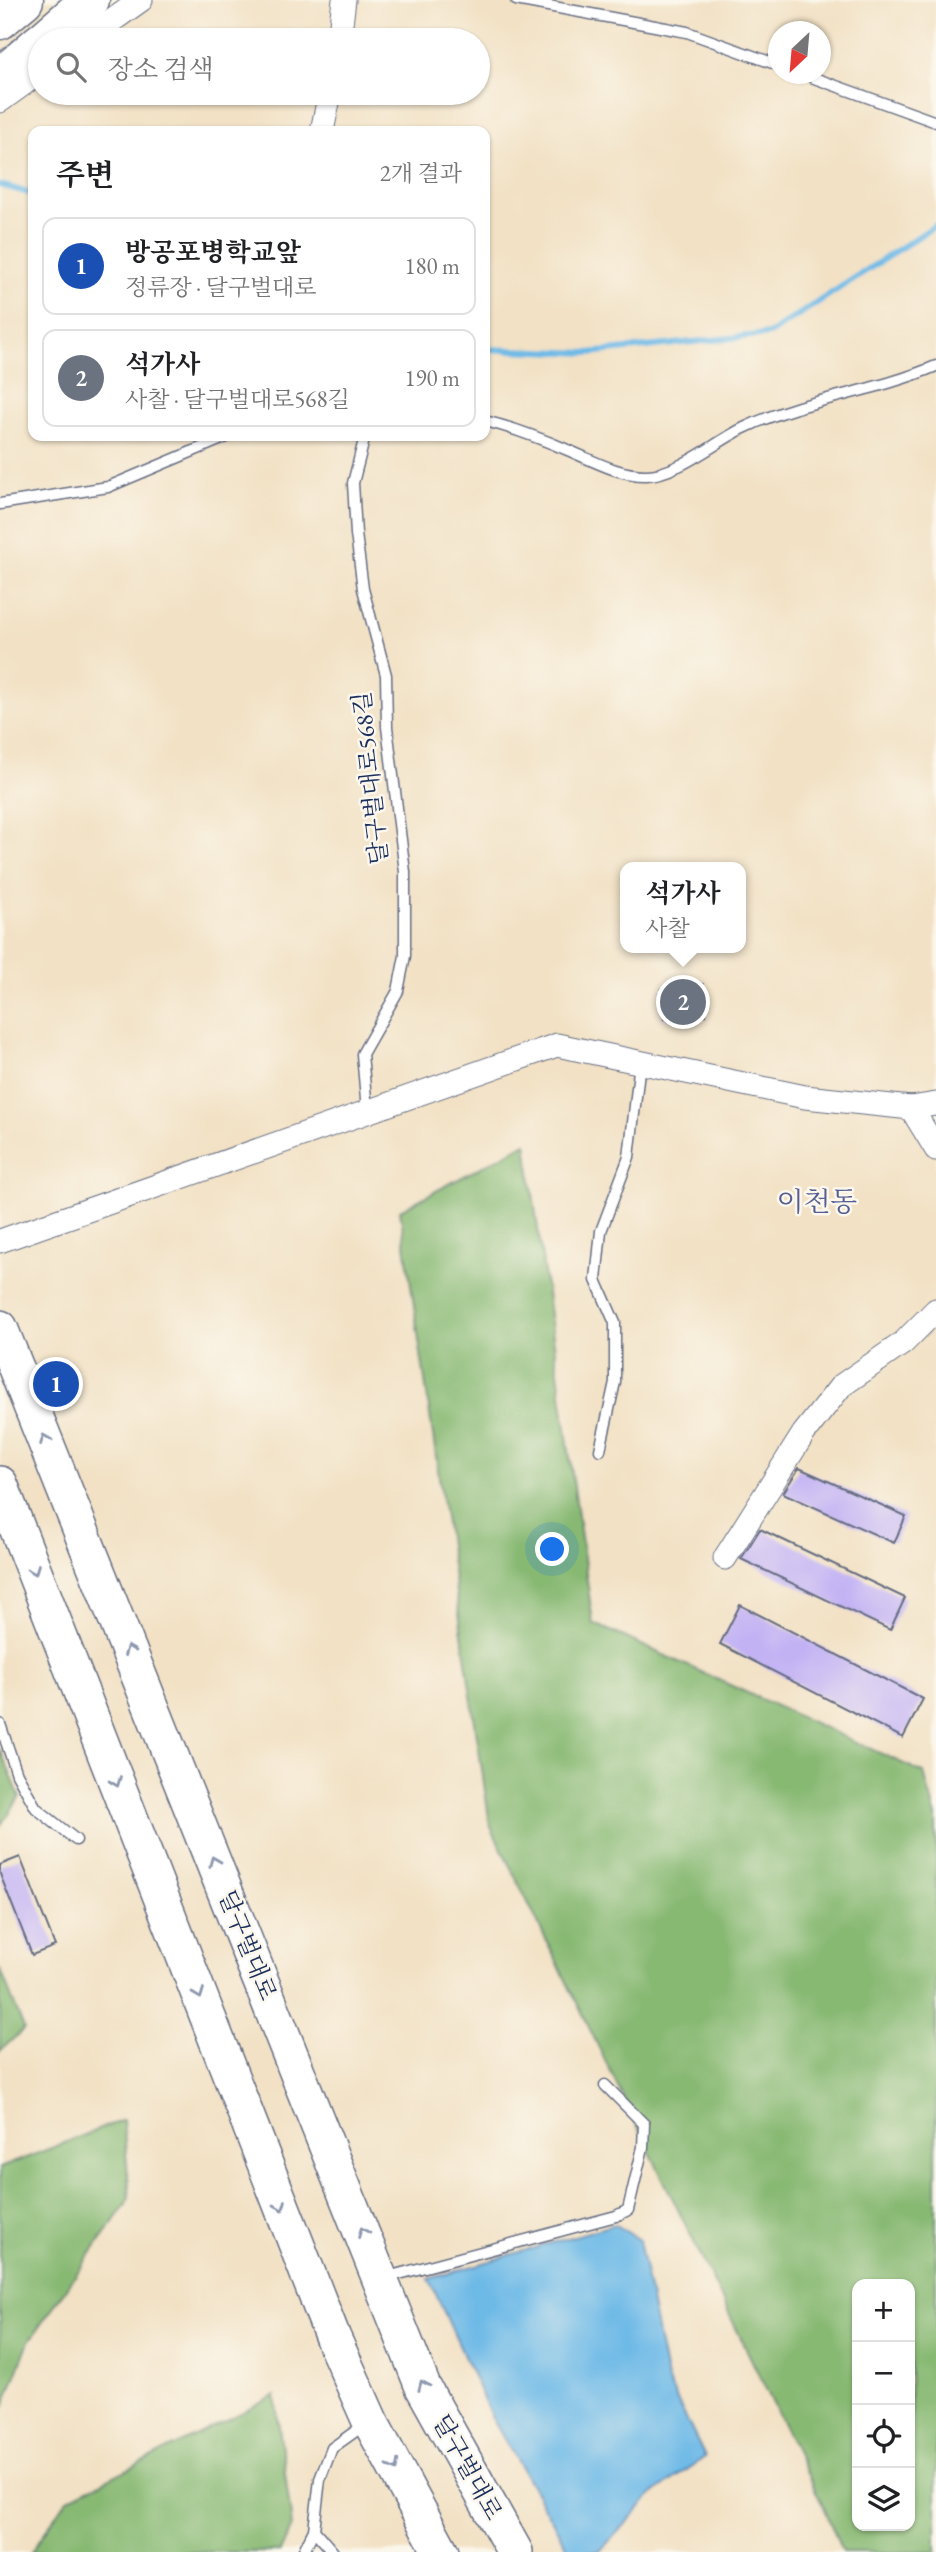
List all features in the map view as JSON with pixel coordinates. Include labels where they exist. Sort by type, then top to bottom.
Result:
[{"type":"highway","points":[[0,20],[24,0]]},
{"type":"highway","points":[[58,28],[90,0]]},
{"type":"highway","points":[[0,78],[28,54]]},
{"type":"main road","name":"달구벌대로","points":[[0,1328],[423,2387],[515,2552]]},
{"type":"main road","points":[[0,1484],[333,2338],[370,2421],[441,2552]]},
{"type":"street","points":[[102,28],[141,0]]},
{"type":"street","points":[[340,28],[344,0]]},
{"type":"street","points":[[0,101],[28,81]]},
{"type":"street","points":[[323,126],[327,105]]},
{"type":"street","points":[[0,1241],[557,1045],[805,1097],[911,1108],[936,1104]]},
{"type":"street","points":[[911,1108],[936,1149]]},
{"type":"street","points":[[725,1558],[804,1433],[841,1386],[903,1343],[936,1310]]},
{"type":"lane","points":[[516,0],[687,32],[768,61]]},
{"type":"lane","points":[[831,84],[936,122]]},
{"type":"lane","points":[[490,423],[552,443],[623,473],[648,476],[701,456],[743,428],[816,401],[898,383],[936,366]]},
{"type":"lane","points":[[0,504],[108,487],[217,441]]},
{"type":"lane","name":"달구벌대로568길","points":[[364,441],[353,482],[356,534],[363,589],[386,675],[387,727],[405,872],[405,956],[398,991],[362,1054],[367,1110]]},
{"type":"lane","points":[[600,1450],[615,1382],[615,1322],[596,1280],[601,1231],[629,1157],[640,1062]]},
{"type":"lane","points":[[0,1724],[17,1774],[36,1808],[76,1840]]},
{"type":"lane","points":[[385,2287],[616,2217],[628,2210],[643,2147],[644,2124],[605,2085]]},
{"type":"lane","points":[[303,2552],[314,2530],[320,2479],[332,2448],[370,2421]]},
{"type":"lane","points":[[314,2530],[333,2552]]},
{"type":"green space","points":[[526,1143],[593,1623],[924,1773],[936,1817],[936,2552],[842,2552],[825,2510],[490,1825],[400,1210]]},
{"type":"green space","points":[[0,1749],[20,1797],[0,1826]]},
{"type":"green space","points":[[0,1968],[24,2029],[0,2051]]},
{"type":"green space","points":[[123,2120],[130,2198],[29,2341],[0,2417],[0,2168]]},
{"type":"green space","points":[[275,2396],[292,2526],[280,2552],[31,2552],[68,2499]]},
{"type":"water","points":[[615,2224],[639,2240],[667,2380],[705,2457],[653,2494],[599,2552],[570,2552],[492,2418],[429,2279]]},
{"type":"building","points":[[703,984],[706,1015],[664,1019],[661,989]]},
{"type":"building","points":[[799,1468],[906,1516],[894,1543],[783,1493]]},
{"type":"building","points":[[760,1529],[905,1598],[890,1630],[741,1559]]},
{"type":"building","points":[[740,1605],[923,1699],[903,1738],[720,1644]]},
{"type":"building","points":[[20,1857],[55,1946],[32,1955],[0,1874],[0,1865]]},
{"type":"waterway","points":[[0,185],[28,193]]},
{"type":"waterway","points":[[490,349],[589,353],[769,334],[936,225]]},
{"type":"place","name":"석가사","points":[[683,1002]]},
{"type":"place","name":"방공포병학교앞","points":[[56,1384]]},
{"type":"district","name":"이천동","points":[[817,1201]]}]
